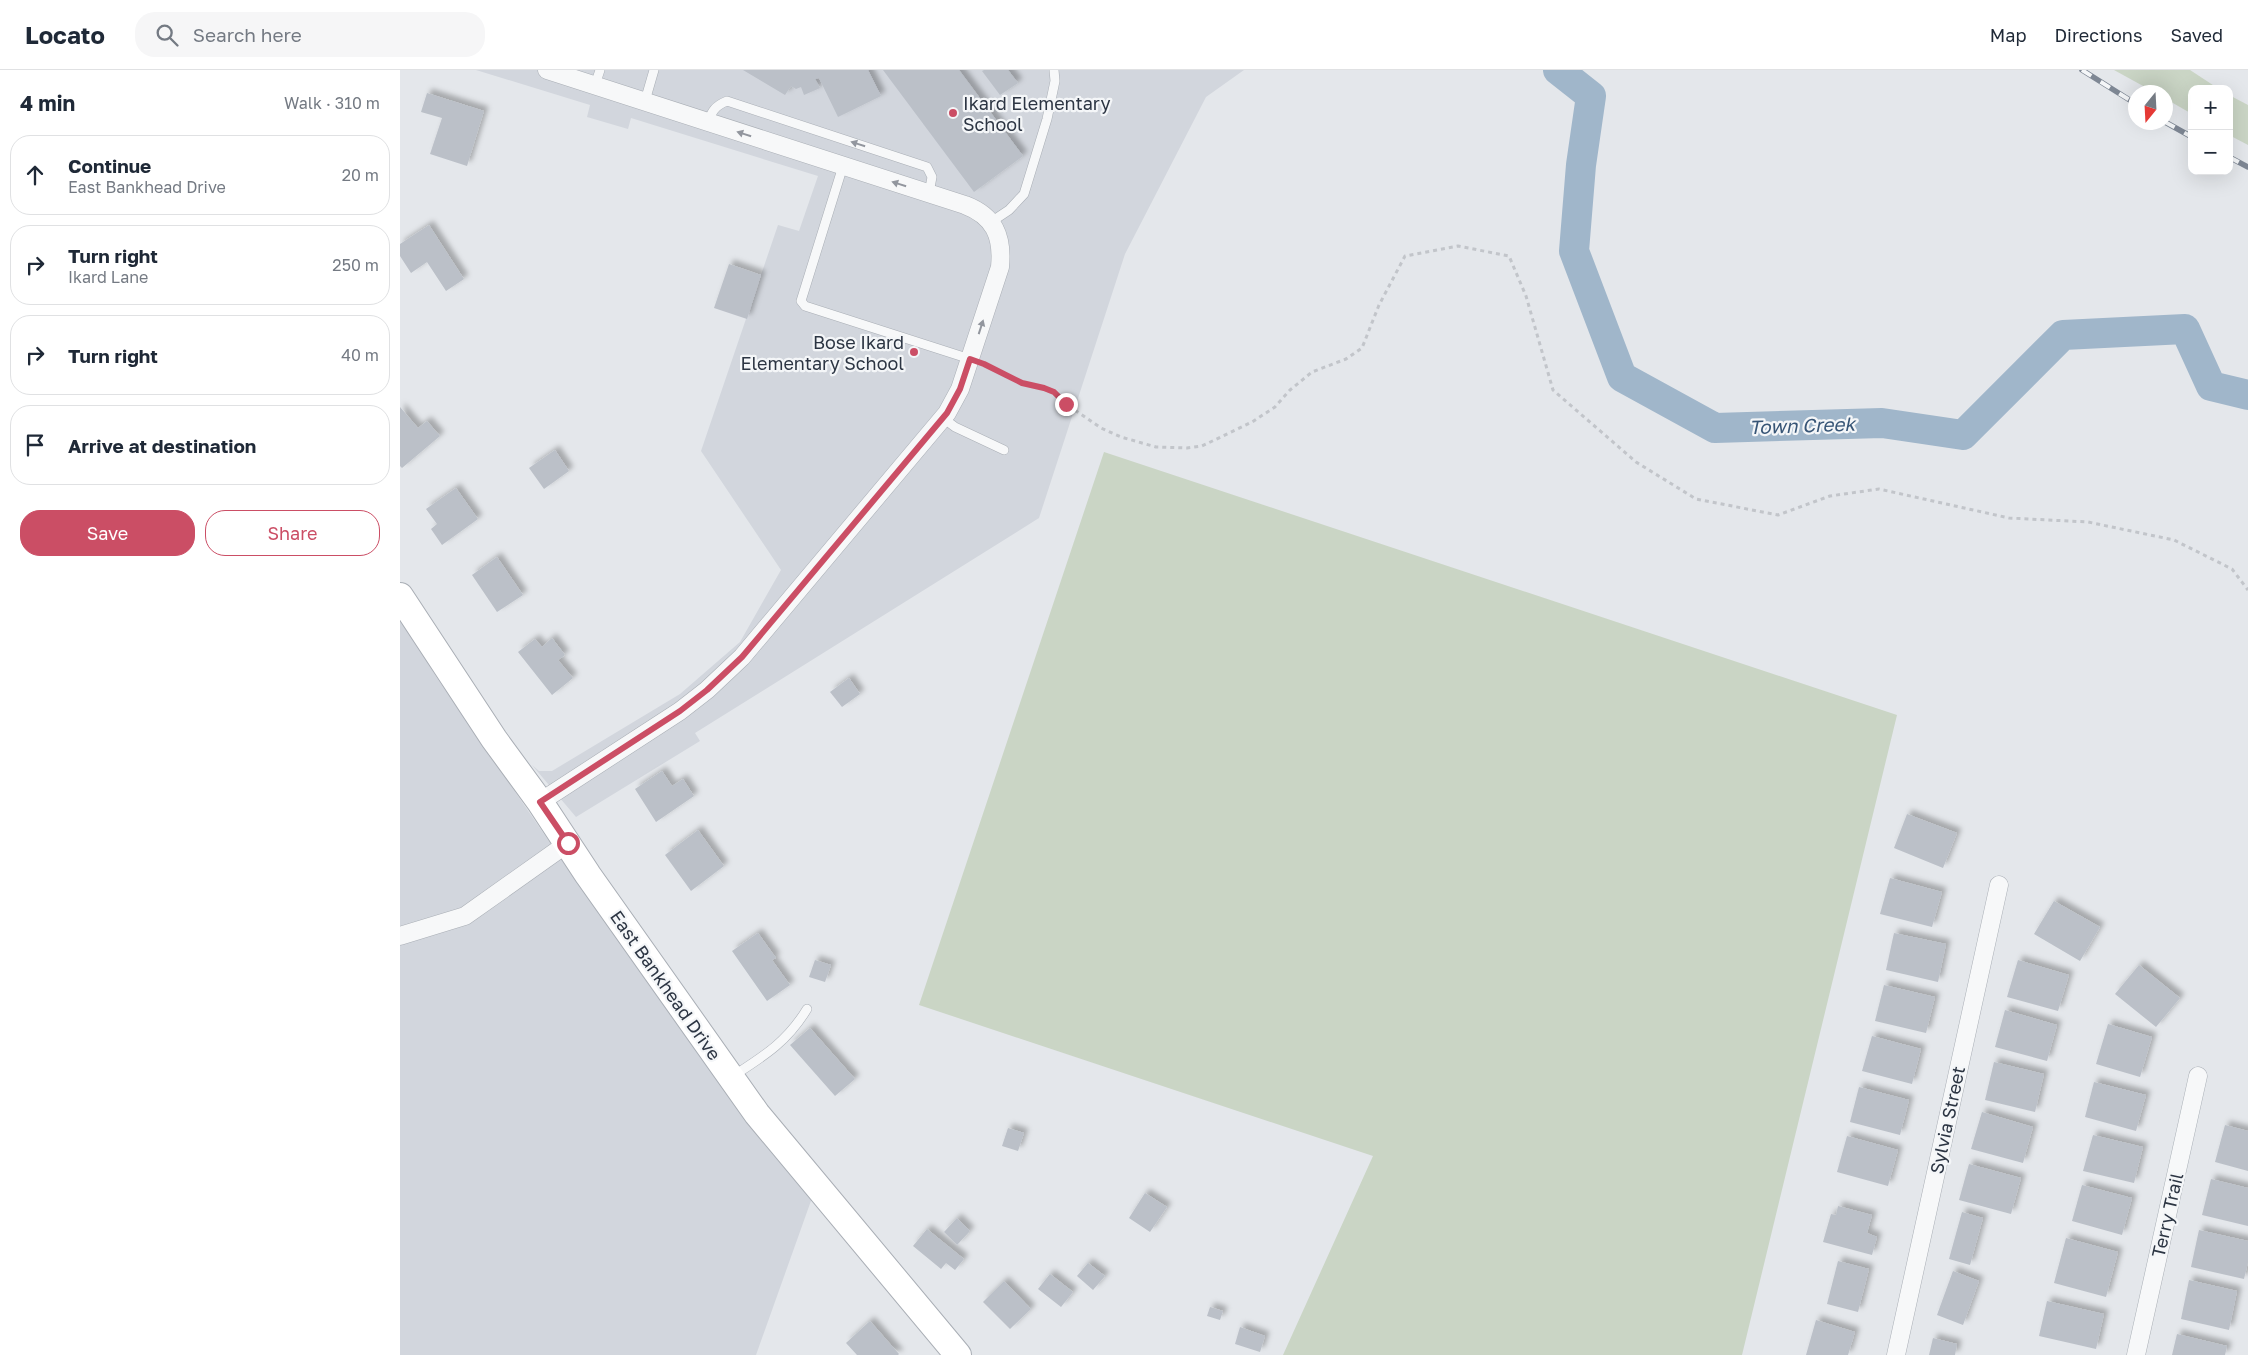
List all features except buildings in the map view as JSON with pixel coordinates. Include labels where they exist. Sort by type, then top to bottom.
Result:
[{"type":"street","points":[[540,802],[680,711],[707,690],[742,657],[943,418],[960,389],[1000,267],[1000,247],[991,222],[979,210],[645,101],[598,78],[547,70]]},
{"type":"street","name":"East Bankhead Drive","points":[[400,596],[494,739],[757,1114],[958,1355]]},
{"type":"street","points":[[400,936],[465,916],[568,843]]},
{"type":"street","name":"Sylvia Street","points":[[1896,1355],[1999,885]]},
{"type":"street","name":"Terry Trail","points":[[2136,1355],[2198,1076]]},
{"type":"lane","points":[[645,101],[654,70]]},
{"type":"lane","points":[[991,222],[1008,210],[1024,194],[1047,119],[1054,90],[1054,70]]},
{"type":"lane","points":[[708,122],[712,111],[717,105],[727,101],[928,167],[932,177],[929,194]]},
{"type":"lane","points":[[842,166],[801,301],[805,306],[970,359]]},
{"type":"lane","points":[[943,418],[955,427],[1004,450]]},
{"type":"lane","points":[[731,1078],[776,1047],[796,1026],[807,1009]]},
{"type":"path","points":[[970,359],[1022,383],[1054,392],[1066,404],[1101,428],[1121,436],[1156,447],[1188,448],[1202,446],[1252,422],[1275,407],[1290,390],[1312,372],[1346,360],[1362,348],[1379,305],[1405,256],[1458,246],[1509,256],[1526,296],[1553,390],[1636,462],[1696,499],[1778,515],[1830,496],[1879,489],[2009,518],[2088,522],[2174,540],[2232,569],[2248,590]]},
{"type":"shaded area","name":"Bose Ikard Elementary School","points":[[476,70],[1244,70],[1206,97],[1125,254],[1039,518],[695,733],[700,741],[576,817],[532,765],[539,771],[552,771],[680,694],[740,642],[781,570],[701,451],[778,225],[799,231],[818,176],[631,118],[628,129],[587,117],[590,105]]},
{"type":"shaded area","points":[[400,616],[435,675],[570,872],[688,1039],[812,1198],[756,1355],[400,1355]]},
{"type":"green space","points":[[2114,70],[2190,70],[2213,85],[2188,85],[2188,112],[2173,103],[2173,85],[2141,85]]},
{"type":"green space","points":[[2233,97],[2248,105],[2248,145],[2233,137]]},
{"type":"green space","points":[[1104,452],[1897,715],[1742,1355],[1283,1355],[1373,1156],[919,1005]]},
{"type":"waterway","name":"Town Creek","points":[[1558,70],[1591,96],[1581,165],[1574,251],[1622,377],[1715,428],[1882,423],[1963,435],[2063,335],[2185,329],[2211,386],[2248,395]]},
{"type":"railway","points":[[2082,70],[2128,99]]},
{"type":"railway","points":[[2173,126],[2188,135]]},
{"type":"railway","points":[[2233,159],[2248,167]]},
{"type":"place","name":"Ikard Elementary School","points":[[953,113]]},
{"type":"place","name":"Bose Ikard Elementary School","points":[[914,352]]},
{"type":"route","points":[[568,843],[540,802],[680,711],[707,690],[742,657],[947,413],[960,389],[970,359],[1022,383],[1054,392],[1066,404]]}]
